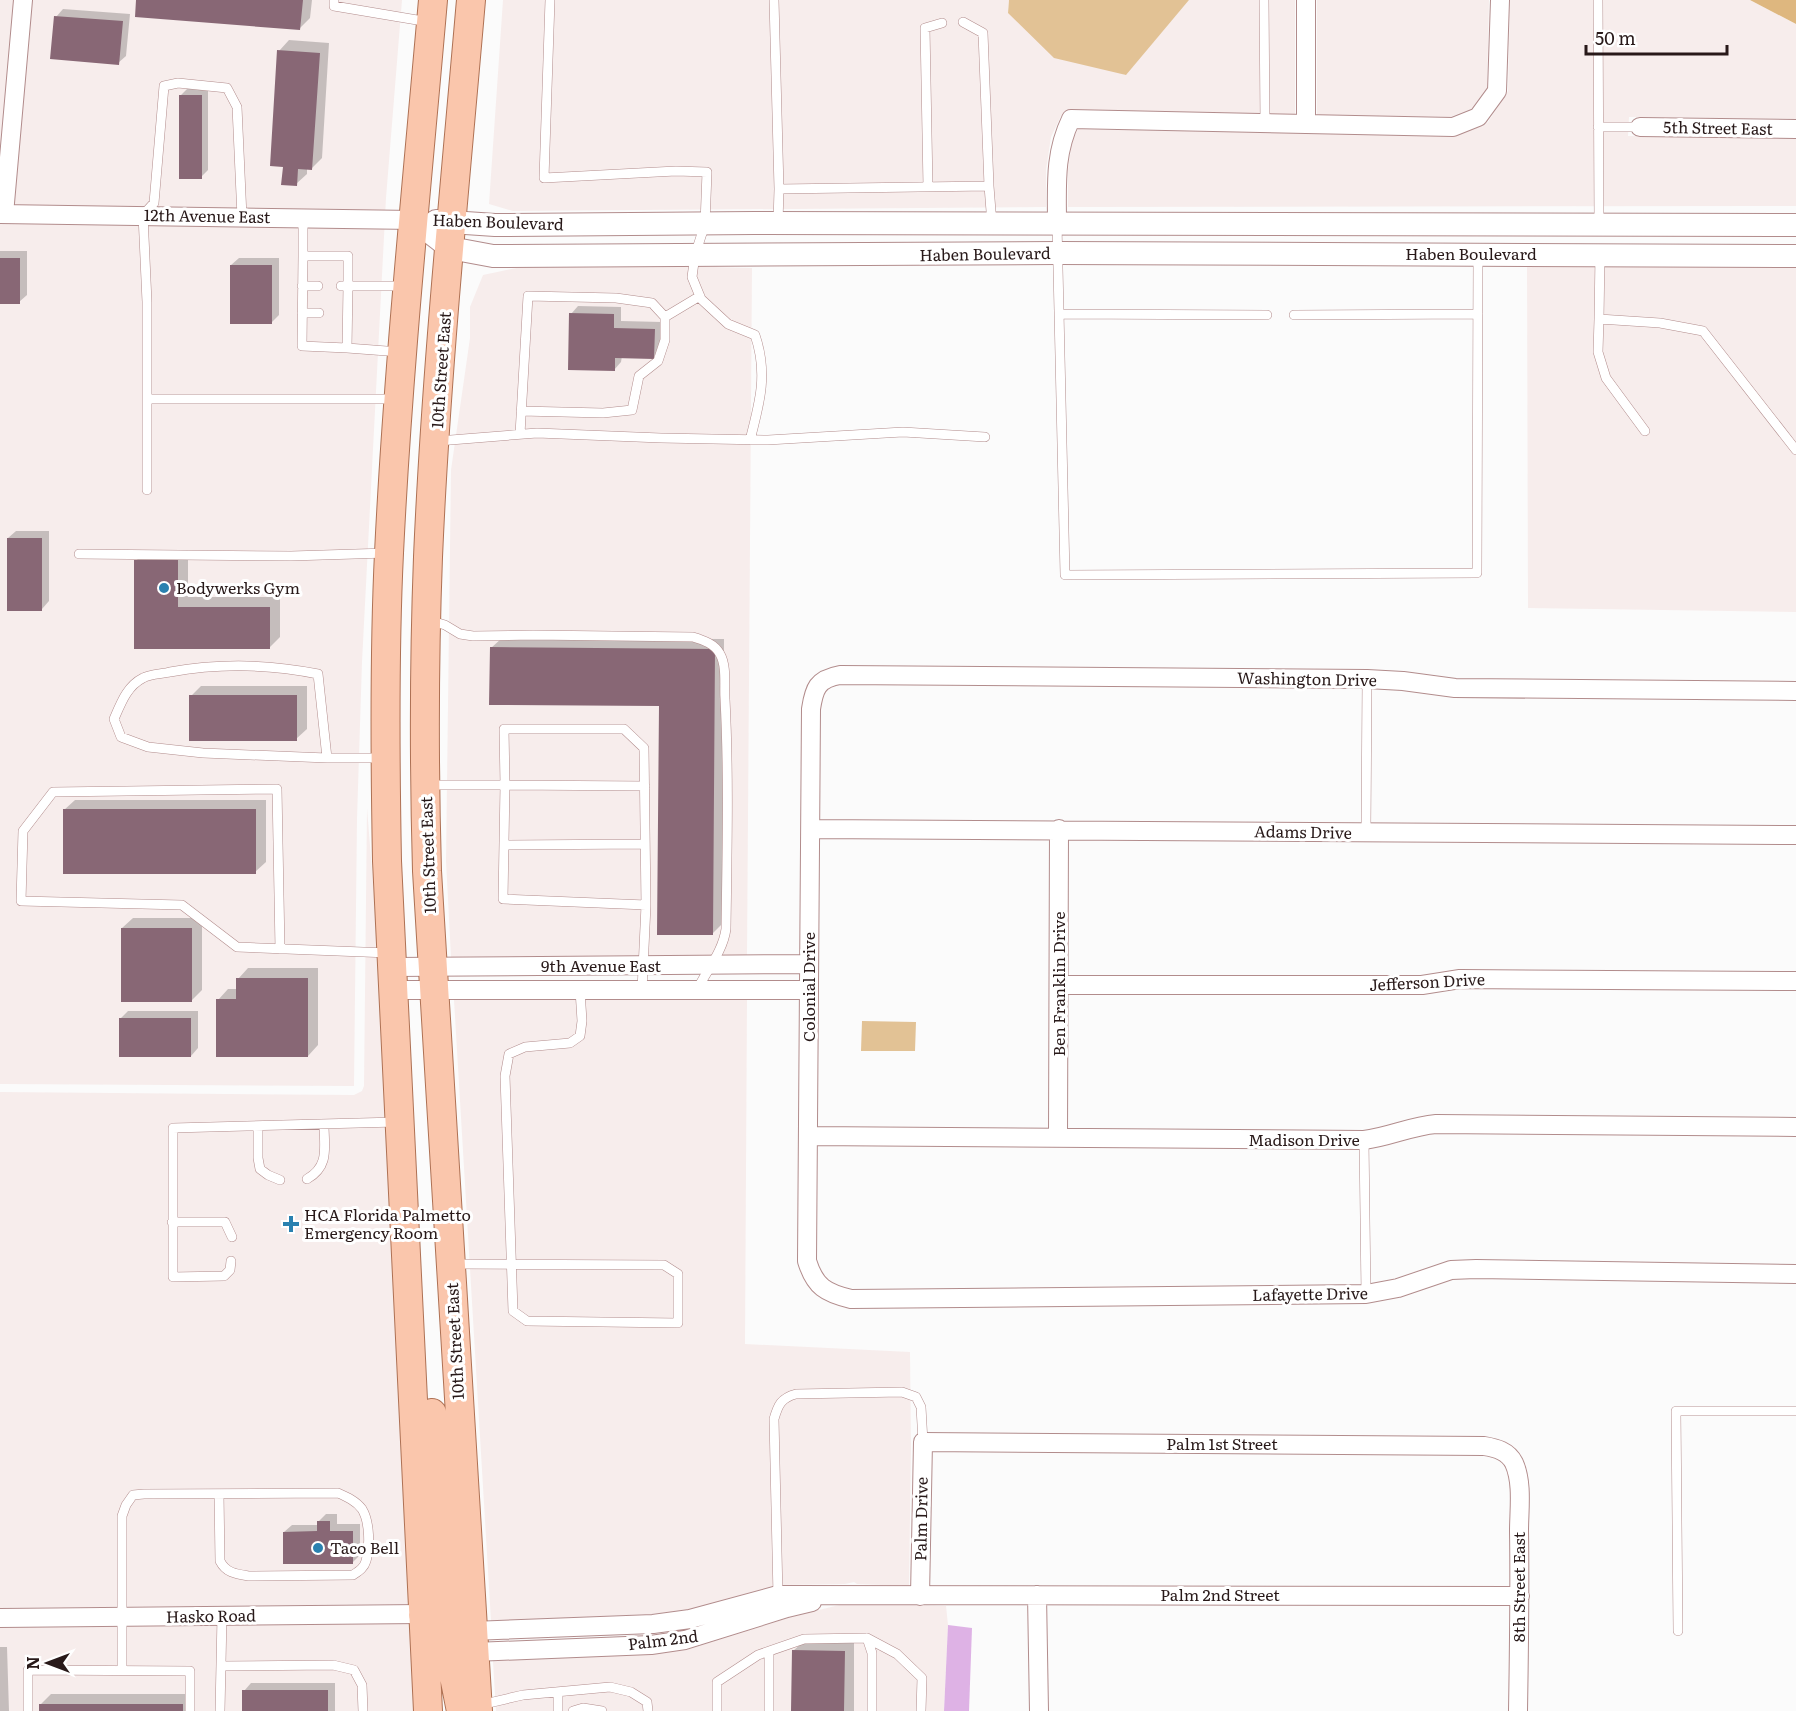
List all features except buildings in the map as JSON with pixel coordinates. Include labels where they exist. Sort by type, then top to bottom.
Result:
[{"type":"main road","name":"10th Street East","points":[[471,0],[435,441],[426,620],[425,785],[450,1264],[473,1641],[472,1709]]},
{"type":"main road","points":[[428,1711],[392,970],[386,758],[389,553],[399,399],[432,11]]},
{"type":"main road","points":[[389,553],[395,560],[404,580],[406,746],[409,759],[425,785]]},
{"type":"main road","points":[[405,1254],[428,1370],[445,1591],[452,1620],[473,1641]]},
{"type":"main road","points":[[423,1614],[437,1629],[472,1709]]},
{"type":"street","points":[[2,214],[23,0]]},
{"type":"street","points":[[1306,0],[1306,124]]},
{"type":"street","points":[[1057,224],[1057,170],[1062,139],[1071,119],[1453,127],[1478,117],[1497,91],[1500,0]]},
{"type":"street","name":"5th Street East","points":[[1640,127],[1796,129]]},
{"type":"street","name":"12th Avenue East","points":[[2,214],[414,220]]},
{"type":"street","name":"Haben Boulevard","points":[[414,220],[451,234],[493,256],[1058,253],[1796,256]]},
{"type":"street","points":[[1599,224],[1599,255]]},
{"type":"street","name":"Haben Boulevard","points":[[451,234],[495,225],[1796,225]]},
{"type":"street","name":"Washington Drive","points":[[820,682],[840,675],[1367,679],[1455,688],[1796,691]]},
{"type":"street","name":"Colonial Drive","points":[[820,682],[813,693],[811,709],[807,1261],[812,1277],[822,1288]]},
{"type":"street","name":"Adams Drive","points":[[811,829],[1796,836]]},
{"type":"street","name":"Ben Franklin Drive","points":[[1058,1138],[1059,830]]},
{"type":"street","name":"9th Avenue East","points":[[434,978],[642,966],[809,964]]},
{"type":"street","name":"9th Avenue East","points":[[392,970],[434,978],[580,990],[809,990]]},
{"type":"street","name":"Jefferson Drive","points":[[1059,985],[1422,985],[1460,979],[1796,981]]},
{"type":"street","name":"Madison Drive","points":[[809,1136],[1364,1140],[1421,1125],[1436,1124],[1796,1127]]},
{"type":"street","name":"Lafayette Drive","points":[[822,1288],[835,1295],[851,1299],[1366,1294],[1398,1288],[1451,1270],[1796,1274]]},
{"type":"street","name":"Palm 1st Street","points":[[923,1442],[1484,1446],[1508,1453],[1514,1463]]},
{"type":"street","name":"Palm Drive","points":[[920,1596],[923,1442]]},
{"type":"street","name":"8th Street East","points":[[1514,1463],[1519,1485],[1518,1711]]},
{"type":"street","name":"Palm 2nd","points":[[473,1641],[651,1645],[685,1641],[780,1602],[846,1594],[920,1596]]},
{"type":"street","points":[[1037,1595],[1040,1711]]},
{"type":"street","name":"Palm 2nd Street","points":[[920,1596],[1520,1596]]},
{"type":"street","name":"Hasko Road","points":[[0,1618],[423,1614]]},
{"type":"lane","points":[[334,0],[334,6],[432,11]]},
{"type":"lane","points":[[550,0],[544,178],[676,171],[707,172],[705,224],[695,255],[692,277],[700,296],[728,324],[756,335],[762,355],[761,395],[750,440]]},
{"type":"lane","points":[[774,0],[778,224]]},
{"type":"lane","points":[[1264,0],[1265,123]]},
{"type":"lane","points":[[1598,0],[1599,224]]},
{"type":"lane","points":[[928,187],[925,28],[942,22]]},
{"type":"lane","points":[[963,22],[983,33],[992,224]]},
{"type":"lane","points":[[147,490],[147,302],[143,215],[154,203],[164,86],[178,83],[227,88],[237,107],[242,217]]},
{"type":"lane","points":[[1598,127],[1640,127]]},
{"type":"lane","points":[[779,189],[989,186]]},
{"type":"lane","points":[[303,218],[302,346],[403,352]]},
{"type":"lane","points":[[1057,224],[1065,575],[1477,573],[1478,255]]},
{"type":"lane","points":[[1599,255],[1598,352],[1606,378],[1645,431]]},
{"type":"lane","points":[[303,256],[348,256],[345,286],[347,348]]},
{"type":"lane","points":[[302,286],[318,286]]},
{"type":"lane","points":[[345,286],[408,286]]},
{"type":"lane","points":[[520,434],[521,411],[528,296],[625,299],[652,303],[665,317],[665,340],[658,361],[639,376],[632,410],[603,413],[521,411]]},
{"type":"lane","points":[[665,317],[700,296]]},
{"type":"lane","points":[[302,313],[319,313]]},
{"type":"lane","points":[[1060,314],[1268,315]]},
{"type":"lane","points":[[1294,315],[1478,314]]},
{"type":"lane","points":[[1599,320],[1660,323],[1703,331],[1796,450]]},
{"type":"lane","points":[[147,399],[399,399]]},
{"type":"lane","points":[[435,441],[537,433],[750,440],[903,432],[985,437]]},
{"type":"lane","points":[[79,554],[291,556],[389,553]]},
{"type":"lane","points":[[426,620],[435,621],[460,634],[473,636],[693,638],[714,647],[720,654],[723,663],[726,720],[726,929],[720,952],[709,965],[697,990]]},
{"type":"lane","points":[[327,758],[318,674],[297,670],[238,665],[198,667],[144,677],[126,693],[114,719],[121,737],[148,747],[203,753],[327,758],[386,758]]},
{"type":"lane","points":[[1366,832],[1367,679]]},
{"type":"lane","points":[[642,990],[646,905],[644,748],[624,729],[504,729],[503,899],[646,905]]},
{"type":"lane","points":[[425,785],[645,786]]},
{"type":"lane","points":[[280,949],[277,789],[53,792],[23,831],[21,901],[182,905],[237,947],[280,949],[392,970]]},
{"type":"lane","points":[[504,845],[645,844]]},
{"type":"lane","points":[[450,1264],[512,1264],[664,1265],[678,1274],[678,1323],[527,1321],[513,1311],[512,1264],[505,1076],[509,1054],[525,1047],[570,1043],[580,1036],[582,1021],[580,990]]},
{"type":"lane","points":[[231,1261],[230,1270],[224,1276],[174,1277],[173,1128],[400,1122]]},
{"type":"lane","points":[[307,1179],[316,1174],[322,1165],[324,1124]]},
{"type":"lane","points":[[258,1126],[260,1169],[280,1180]]},
{"type":"lane","points":[[1364,1140],[1366,1294]]},
{"type":"lane","points":[[172,1221],[225,1222],[232,1237]]},
{"type":"lane","points":[[780,1602],[774,1419],[778,1406],[785,1397],[796,1394],[902,1392],[916,1397],[921,1407],[923,1442]]},
{"type":"lane","points":[[1678,1631],[1676,1411],[1796,1411]]},
{"type":"lane","points":[[122,1670],[122,1516],[133,1495],[219,1494],[338,1493],[354,1500],[363,1510],[368,1524],[366,1563],[353,1575],[249,1576],[234,1573],[224,1568],[220,1561],[219,1494]]},
{"type":"lane","points":[[220,1711],[222,1616]]},
{"type":"lane","points":[[867,1638],[872,1653],[872,1711]]},
{"type":"lane","points":[[717,1711],[717,1682],[758,1655],[804,1639],[867,1638],[897,1654],[922,1678],[921,1711]]},
{"type":"lane","points":[[769,1651],[769,1711]]},
{"type":"lane","points":[[221,1666],[333,1665],[354,1670],[362,1685],[363,1711]]},
{"type":"lane","points":[[28,1711],[28,1670],[190,1671],[190,1711]]},
{"type":"lane","points":[[472,1709],[523,1695],[610,1687],[631,1692],[646,1702],[648,1711]]},
{"type":"lane","points":[[558,1692],[558,1711]]},
{"type":"lane","points":[[573,1711],[583,1708],[602,1711]]},
{"type":"shaded area","points":[[0,0],[402,0],[386,198],[362,662],[357,819],[354,1086],[0,1084]]},
{"type":"shaded area","points":[[503,0],[1009,0],[1008,13],[1125,75],[1189,0],[1295,0],[1295,114],[1071,110],[1061,116],[1051,137],[1046,170],[1046,207],[513,211],[489,204]]},
{"type":"shaded area","points":[[1009,0],[1189,0],[1126,75],[1054,58],[1008,13]]},
{"type":"shaded area","points":[[1317,0],[1489,0],[1487,88],[1471,109],[1450,117],[1317,115]]},
{"type":"shaded area","points":[[1510,0],[1750,0],[1796,24],[1796,119],[1629,117],[1628,136],[1796,138],[1796,206],[1068,207],[1068,170],[1072,141],[1078,129],[1452,136],[1483,126],[1508,91]]},
{"type":"shaded area","points":[[1750,0],[1796,0],[1796,24]]},
{"type":"shaded area","points":[[633,265],[752,268],[747,955],[451,957],[446,861],[451,470],[470,338],[470,307],[483,275],[526,266]]},
{"type":"shaded area","points":[[1527,266],[1796,266],[1796,612],[1528,608]]},
{"type":"shaded area","points":[[367,808],[384,1020],[411,1604],[0,1608],[0,1092],[354,1095],[362,1091],[364,1086]]},
{"type":"shaded area","points":[[454,1000],[747,1000],[745,1344],[910,1352],[909,1586],[854,1582],[778,1585],[688,1610],[652,1614],[491,1621]]},
{"type":"shaded area","points":[[862,1021],[916,1022],[915,1051],[861,1051]]},
{"type":"shaded area","points":[[847,1603],[946,1606],[948,1625],[944,1711],[496,1711],[493,1661],[652,1654],[686,1650],[791,1617]]},
{"type":"shaded area","points":[[412,1623],[417,1711],[0,1711],[0,1627]]},
{"type":"shaded area","points":[[948,1625],[972,1628],[969,1711],[944,1711]]},
{"type":"place","name":"Bodywerks Gym","points":[[164,588]]},
{"type":"place","name":"HCA Florida Palmetto Emergency Room","points":[[291,1224]]},
{"type":"place","name":"Taco Bell","points":[[318,1548]]}]
